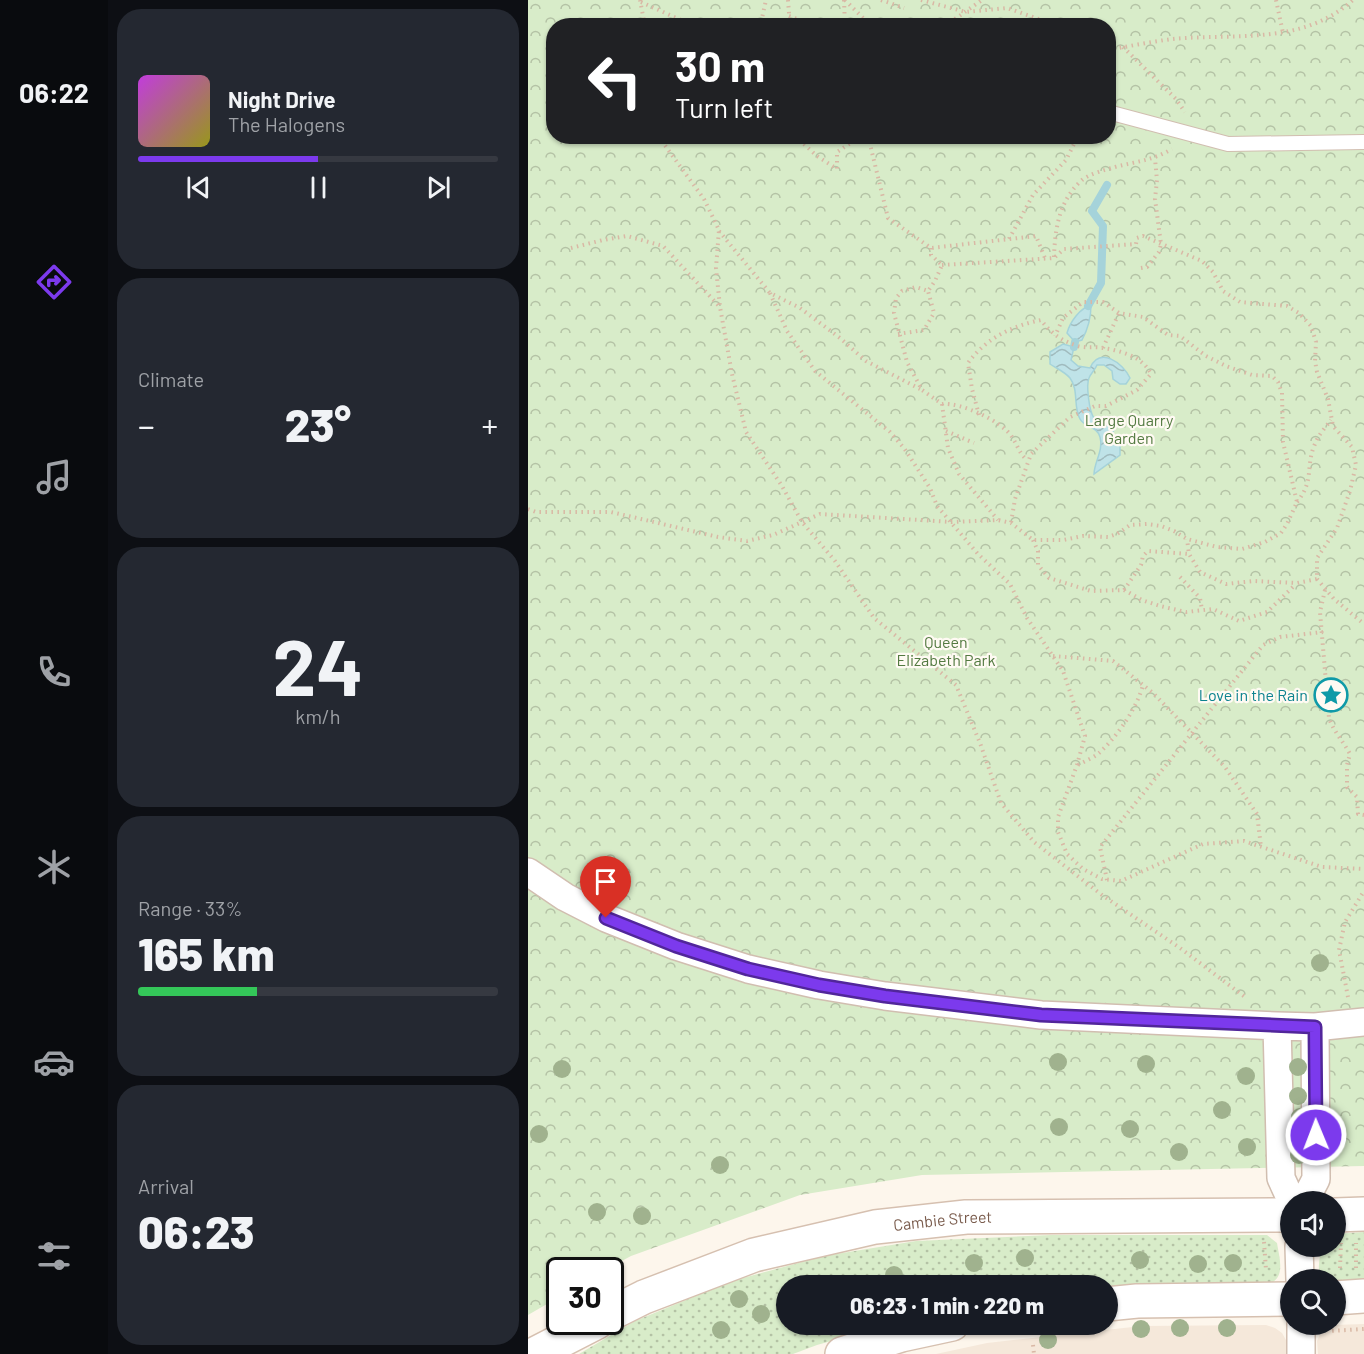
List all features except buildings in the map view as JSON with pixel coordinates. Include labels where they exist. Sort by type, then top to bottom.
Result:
[{"type":"main road","name":"Cambie Street","points":[[624,1307],[644,1297],[754,1255],[875,1227],[966,1217],[1280,1215]]},
{"type":"main road","points":[[1118,1303],[1280,1299]]},
{"type":"main road","points":[[536,1354],[572,1335]]},
{"type":"main road","points":[[843,1354],[901,1335]]},
{"type":"street","points":[[528,872],[564,897],[606,918],[676,946],[748,969],[819,985],[885,996],[1041,1015],[1315,1027],[1364,1022]]},
{"type":"street","points":[[1277,1026],[1281,1178],[1287,1191]]},
{"type":"street","points":[[1310,1191],[1316,1179],[1315,1027]]},
{"type":"street","points":[[1300,1335],[1301,1354]]},
{"type":"lane","points":[[1116,114],[1228,144],[1364,142]]},
{"type":"path","points":[[762,18],[766,0]]},
{"type":"path","points":[[788,0],[789,18]]},
{"type":"path","points":[[845,0],[845,18]]},
{"type":"path","points":[[845,0],[863,18]]},
{"type":"path","points":[[881,0],[904,8]]},
{"type":"path","points":[[921,0],[966,12],[1007,8],[1035,18]]},
{"type":"path","points":[[957,18],[981,0]]},
{"type":"path","points":[[1276,0],[1283,33]]},
{"type":"path","points":[[1116,48],[1173,39],[1283,33],[1317,23],[1353,0]]},
{"type":"path","points":[[640,1],[643,18]]},
{"type":"path","points":[[640,1],[677,18]]},
{"type":"path","points":[[789,15],[796,18]]},
{"type":"path","points":[[1054,258],[1057,221],[1064,202],[1082,179],[1114,167],[1155,159],[1181,144],[1191,134],[1185,110],[1123,47]]},
{"type":"path","points":[[664,144],[704,199],[719,230],[770,293],[787,331],[815,371],[890,432],[930,488],[937,506],[952,522],[959,534],[1010,584],[1027,618],[1063,671],[1085,736],[1058,817],[1058,832],[1067,854],[1083,869],[1107,880],[1121,881],[1203,844],[1244,841],[1322,867],[1364,869]]},
{"type":"path","points":[[804,144],[837,169],[837,152],[849,144]]},
{"type":"path","points":[[870,144],[888,218],[931,248],[1036,236],[1045,258]]},
{"type":"path","points":[[1009,239],[1033,195],[1066,160],[1074,144]]},
{"type":"path","points":[[1141,268],[1147,267],[1160,252],[1155,200],[1157,180],[1155,159]]},
{"type":"path","points":[[719,230],[716,268],[720,307],[732,374],[746,432],[782,486],[802,522],[835,561],[874,618],[956,686],[980,743],[1001,803],[1034,842],[1077,876],[1245,996]]},
{"type":"path","points":[[571,248],[627,236],[663,246],[720,307]]},
{"type":"path","points":[[931,248],[931,255],[942,266],[1054,258],[1064,249],[1127,246],[1136,244],[1137,238],[1143,236],[1189,253],[1203,261],[1213,272],[1223,291],[1240,302],[1287,306],[1299,313],[1311,326],[1316,342],[1317,372],[1328,399],[1333,426],[1352,447],[1356,465],[1337,528],[1317,558],[1317,579],[1355,619],[1364,624]]},
{"type":"path","points":[[928,291],[942,266]]},
{"type":"path","points":[[922,390],[906,362],[894,313],[896,298],[902,291],[916,287],[928,291]]},
{"type":"path","points":[[898,334],[924,330],[934,313],[928,291]]},
{"type":"path","points":[[770,293],[800,308],[866,361],[922,390],[942,404],[952,403],[995,421],[1011,436],[1020,453],[1028,460]]},
{"type":"path","points":[[1055,336],[1063,318],[1083,302],[1103,302],[1119,313],[1143,317],[1168,335],[1180,336],[1206,356],[1226,366],[1252,375],[1272,376],[1278,382],[1282,393],[1283,442],[1297,502]]},
{"type":"path","points":[[1103,348],[1119,313]]},
{"type":"path","points":[[979,415],[968,363],[972,357],[1007,329],[1019,324],[1041,320],[1055,336],[1085,348],[1103,348],[1134,357],[1146,364],[1151,374],[1137,390],[1106,406],[1095,406],[1070,417],[1045,440],[1028,460],[1015,499],[1011,523]]},
{"type":"path","points":[[942,404],[948,448],[959,474],[998,520]]},
{"type":"path","points":[[1033,540],[1063,540],[1083,536],[1108,537],[1130,525],[1148,524],[1174,531],[1187,539],[1217,547],[1242,549],[1265,542],[1281,533],[1297,502],[1305,492],[1315,443],[1332,420]]},
{"type":"path","points":[[946,431],[974,443]]},
{"type":"path","points":[[528,509],[536,512],[611,512],[718,537],[747,541],[773,534],[820,514],[952,522],[998,520],[1011,523],[1033,540],[1038,551],[1038,565],[1049,578],[1091,591],[1124,590],[1142,600],[1186,612],[1213,609],[1239,621],[1267,612],[1297,583]]},
{"type":"path","points":[[1187,539],[1189,554],[1200,572],[1226,584],[1254,581],[1297,583],[1317,579]]},
{"type":"path","points":[[1124,590],[1148,551],[1189,554]]},
{"type":"path","points":[[1180,577],[1200,598],[1202,610]]},
{"type":"path","points":[[1325,590],[1320,612],[1329,718],[1333,731],[1350,754],[1347,765],[1347,787],[1356,796],[1358,814],[1364,815]]},
{"type":"path","points":[[1107,880],[1100,847],[1263,645],[1280,637],[1323,632]]},
{"type":"path","points":[[1053,656],[1113,661],[1143,685],[1225,767],[1257,814],[1261,847]]},
{"type":"path","points":[[1077,765],[1099,752],[1126,721],[1140,696],[1143,685]]},
{"type":"path","points":[[1077,876],[1083,869]]},
{"type":"path","points":[[1348,998],[1339,950],[1345,922],[1364,891]]},
{"type":"path","points":[[1341,1269],[1349,1224]]},
{"type":"path","points":[[1349,1224],[1360,1284]]},
{"type":"path","points":[[1263,1235],[1266,1270]]},
{"type":"path","points":[[1346,1330],[1364,1329]]},
{"type":"path","points":[[1033,1345],[1034,1354]]},
{"type":"shaded area","points":[[1364,1324],[1364,1354],[1318,1354],[1317,1341],[1320,1335],[1346,1335],[1346,1325]]},
{"type":"shaded area","points":[[1266,1325],[1275,1328],[1280,1332],[1280,1335],[1283,1335],[1286,1340],[1286,1354],[936,1354],[987,1343],[1060,1335],[1118,1335],[1118,1329],[1142,1326]]},
{"type":"green space","name":"Queen Elizabeth Park","points":[[528,0],[1364,0],[1364,1166],[922,1175],[800,1195],[624,1260],[624,1257],[546,1257],[546,1305],[528,1315]]},
{"type":"green space","points":[[1364,1232],[1364,1281],[1346,1282],[1346,1269],[1319,1269],[1320,1257],[1346,1257],[1346,1233]]},
{"type":"green space","points":[[1051,1235],[1267,1235],[1277,1243],[1280,1270],[1277,1279],[1273,1282],[1118,1286],[1118,1275],[776,1275],[776,1335],[852,1335],[793,1354],[579,1354],[611,1335],[624,1335],[624,1327],[635,1321],[732,1281],[824,1256],[916,1241]]},
{"type":"water","points":[[1091,305],[1089,323],[1084,336],[1082,340],[1075,342],[1067,333],[1068,329],[1079,312]]},
{"type":"water","points":[[1063,344],[1074,347],[1071,360],[1078,366],[1090,368],[1099,358],[1111,359],[1127,372],[1130,378],[1126,384],[1120,384],[1113,379],[1112,371],[1104,365],[1097,365],[1089,378],[1088,392],[1092,415],[1102,424],[1113,422],[1116,424],[1112,435],[1116,438],[1114,444],[1120,445],[1120,455],[1094,474],[1101,446],[1100,437],[1080,419],[1070,378],[1050,364],[1050,352]]},
{"type":"waterway","points":[[1088,306],[1101,283],[1103,226],[1092,211],[1107,185]]},
{"type":"waterway","points":[[1074,347],[1075,342]]},
{"type":"place","name":"Love in the Rain","points":[[1331,695]]},
{"type":"route","points":[[606,918],[676,946],[748,969],[819,985],[885,996],[1041,1015],[1315,1027],[1316,1135]]},
{"type":"park label","name":"Large Quarry Garden","points":[[1129,429]]}]
